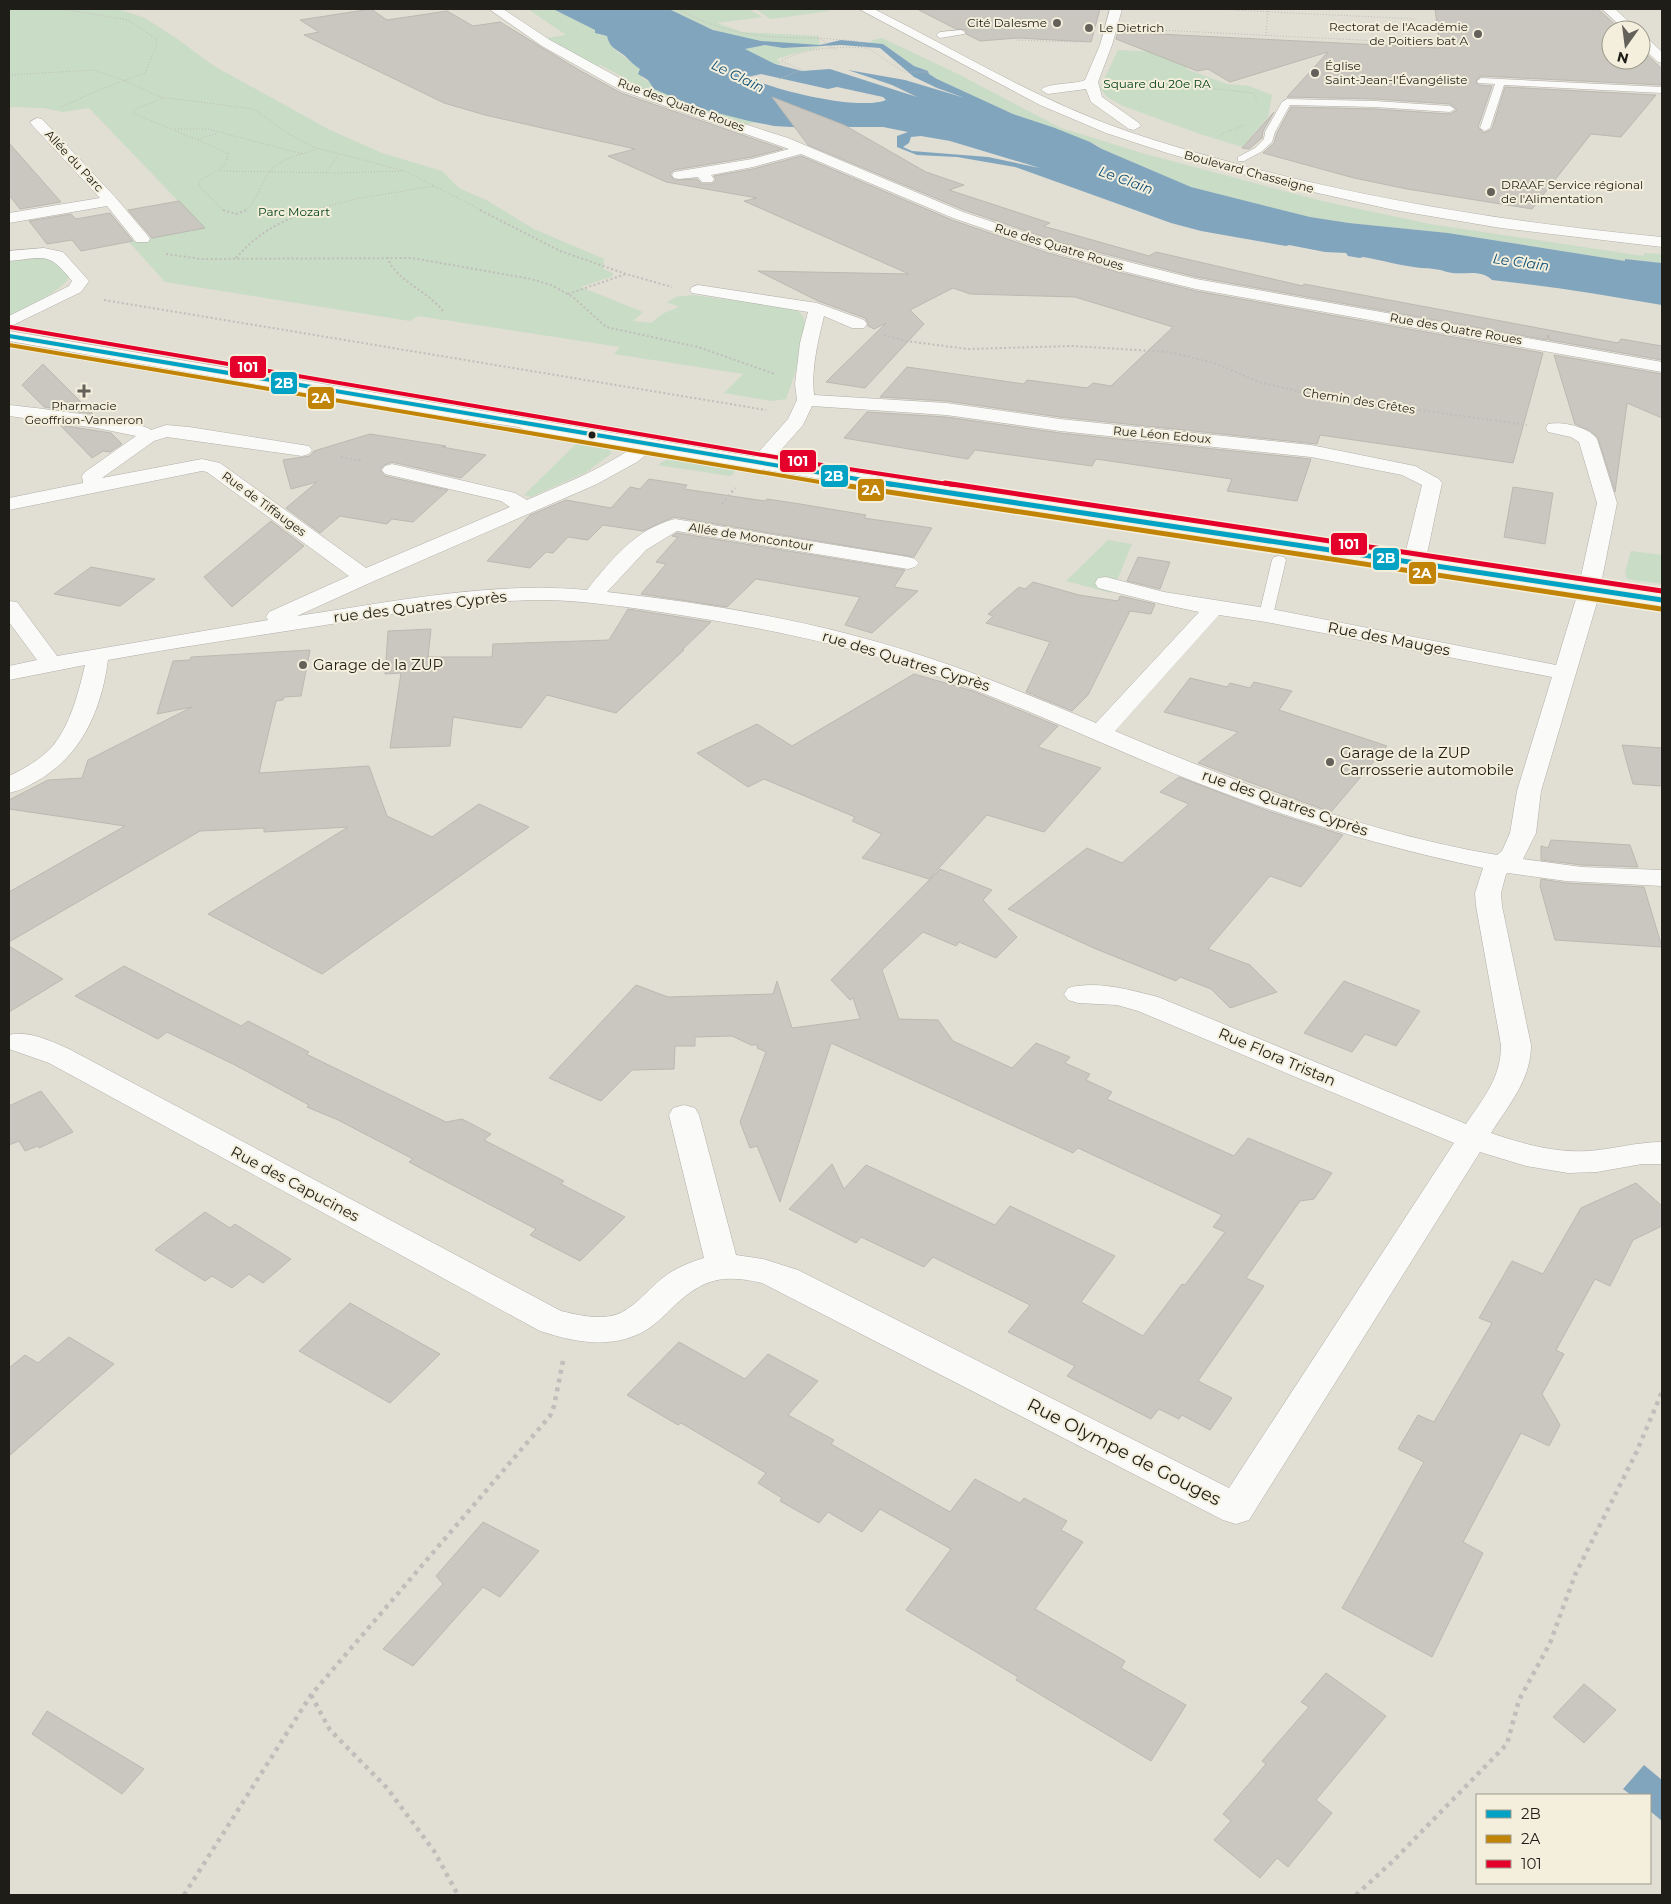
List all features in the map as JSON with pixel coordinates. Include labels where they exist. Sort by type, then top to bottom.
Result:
[{"type":"street","name":"Rue des Quatre Roues","points":[[495,9],[546,43],[627,88],[803,149],[958,215],[1009,233],[1116,265],[1196,284],[1662,367]]},
{"type":"street","name":"Boulevard Chasseigne","points":[[865,9],[1038,100],[1126,136],[1176,152],[1325,192],[1400,208],[1500,224],[1662,242]]},
{"type":"street","points":[[889,9],[990,61]]},
{"type":"street","points":[[1608,9],[1621,20]]},
{"type":"street","points":[[1113,19],[1091,82],[1096,99],[1134,126]]},
{"type":"street","points":[[1651,49],[1662,59]]},
{"type":"street","name":"Boulevard Chasseigne","points":[[1031,82],[1134,126],[1241,159],[1335,184],[1419,201],[1550,220],[1662,231]]},
{"type":"street","points":[[1048,90],[1080,87],[1091,82]]},
{"type":"street","name":"Allée du Parc","points":[[37,122],[111,200],[142,239]]},
{"type":"street","points":[[679,175],[704,175],[803,149]]},
{"type":"street","name":"Allée du Parc","points":[[9,218],[111,200]]},
{"type":"street","points":[[9,256],[38,252],[58,255],[81,281],[78,287],[9,322]]},
{"type":"street","points":[[698,290],[817,308],[858,324]]},
{"type":"street","points":[[759,463],[803,400],[809,342],[817,308]]},
{"type":"street","points":[[9,336],[417,406],[522,422],[533,426],[646,446],[1662,600]]},
{"type":"street","name":"Rue Léon Edoux","points":[[803,400],[850,401],[946,409],[1097,429],[1227,441],[1311,451],[1408,470],[1432,483],[1414,563]]},
{"type":"street","points":[[9,410],[142,430],[147,437]]},
{"type":"street","points":[[1504,863],[1513,855],[1523,833],[1529,791],[1587,599],[1607,503],[1588,439],[1577,433],[1555,428]]},
{"type":"street","points":[[94,487],[92,476],[147,437],[166,431],[189,432],[302,450]]},
{"type":"street","points":[[270,626],[278,616],[337,589],[590,480],[630,458],[646,446]]},
{"type":"street","name":"Rue de Tiffauges","points":[[9,504],[202,465],[214,467],[364,577]]},
{"type":"street","points":[[392,470],[508,497],[526,508]]},
{"type":"street","name":"Allée de Moncontour","points":[[592,597],[635,546],[665,528],[675,525],[908,563]]},
{"type":"street","name":"Rue des Mauges","points":[[1106,583],[1162,598],[1266,615],[1564,673]]},
{"type":"street","points":[[337,589],[339,598],[352,607],[370,611]]},
{"type":"street","name":"rue des Quatres Cyprès","points":[[9,673],[270,626],[449,600],[502,595],[552,594],[592,597],[719,614],[800,629],[874,648],[1007,693],[1213,780],[1290,807],[1443,851],[1532,869],[1567,873],[1662,878]]},
{"type":"street","points":[[9,607],[51,664]]},
{"type":"street","points":[[1100,733],[1214,608]]},
{"type":"street","points":[[9,786],[32,774],[60,754],[69,743],[77,728],[96,667],[96,656]]},
{"type":"street","name":"Rue Olympe de Gouges","points":[[570,1327],[597,1330],[621,1327],[646,1312],[688,1277],[706,1269],[744,1266],[763,1270],[786,1279],[1236,1509],[1509,1081],[1516,1062],[1516,1045],[1488,906],[1488,893],[1494,872],[1504,863]]},
{"type":"street","name":"Rue Flora Tristan","points":[[1078,994],[1117,996],[1148,1004],[1472,1138]]},
{"type":"street","name":"Rue des Capucines","points":[[12,1044],[43,1048],[60,1056],[519,1305],[552,1322],[570,1327]]},
{"type":"street","points":[[684,1115],[723,1267]]},
{"type":"street","points":[[1472,1138],[1522,1155],[1551,1161],[1583,1162],[1615,1159],[1640,1153],[1662,1154]]},
{"type":"lane","points":[[940,35],[961,32]]},
{"type":"lane","points":[[1480,81],[1662,90]]},
{"type":"lane","points":[[1485,128],[1499,91],[1500,82]]},
{"type":"lane","points":[[1241,159],[1258,150],[1270,140],[1270,132],[1287,102],[1450,109]]},
{"type":"lane","points":[[1266,615],[1279,560]]},
{"type":"path","points":[[37,122],[54,110],[99,90],[141,75],[147,70],[158,44],[156,39],[128,20],[62,9]]},
{"type":"path","points":[[678,9],[698,19],[736,33],[760,36],[852,40],[862,43],[904,72],[931,72]]},
{"type":"path","points":[[1212,9],[1416,18]]},
{"type":"path","points":[[1266,36],[1268,10]]},
{"type":"path","points":[[1113,19],[1266,36],[1420,43]]},
{"type":"path","points":[[818,38],[825,41],[824,44],[837,50]]},
{"type":"path","points":[[1016,40],[1078,42]]},
{"type":"path","points":[[779,79],[802,70],[781,61],[788,57],[831,47],[868,48]]},
{"type":"path","points":[[9,74],[93,70],[126,81],[149,93],[164,98],[254,109],[287,133],[317,148],[405,171],[560,251],[655,282]]},
{"type":"path","points":[[1091,82],[1178,85],[1254,93],[1259,108]]},
{"type":"path","points":[[164,98],[138,108],[133,113],[228,153],[228,159],[219,171]]},
{"type":"path","points":[[1217,136],[1246,124]]},
{"type":"path","points":[[172,129],[202,128],[304,154]]},
{"type":"path","points":[[198,139],[219,132]]},
{"type":"path","points":[[317,148],[278,165],[270,172],[251,207],[243,212],[234,214],[224,212],[198,186],[200,180],[219,171],[270,172],[326,173],[405,171]]},
{"type":"path","points":[[326,173],[338,154]]},
{"type":"path","points":[[236,258],[262,231],[285,220],[360,198],[434,186]]},
{"type":"path","points":[[142,239],[150,247],[170,255],[195,259],[423,258],[531,279],[551,285],[568,294],[606,327],[698,347],[803,400]]},
{"type":"path","points":[[387,257],[391,266],[435,300],[443,311]]},
{"type":"path","points":[[568,294],[626,274]]},
{"type":"path","points":[[66,293],[803,400]]},
{"type":"path","name":"Chemin des Crêtes","points":[[858,324],[902,340],[968,349],[1072,346],[1170,352],[1217,364],[1259,382],[1313,395],[1555,428]]},
{"type":"path","points":[[345,454],[341,457],[360,460]]},
{"type":"path","points":[[729,495],[732,491]]},
{"type":"path","points":[[184,1895],[311,1695],[550,1416],[554,1406],[570,1327]]},
{"type":"path","points":[[1356,1895],[1400,1854],[1508,1744],[1519,1700],[1550,1643],[1575,1575],[1632,1462],[1662,1392]]},
{"type":"path","points":[[311,1695],[330,1730],[387,1788],[434,1851],[458,1895]]},
{"type":"green space","name":"Parc Mozart","points":[[9,9],[118,9],[145,18],[214,66],[328,129],[382,153],[442,171],[459,188],[488,201],[534,229],[604,259],[603,269],[613,273],[613,276],[581,287],[643,312],[633,321],[651,323],[662,314],[679,307],[667,302],[676,297],[692,295],[793,308],[802,315],[805,326],[799,359],[786,399],[772,401],[724,393],[743,374],[614,354],[620,347],[418,316],[410,321],[165,282],[129,242],[204,228],[89,108],[63,112],[44,108],[9,107]]},
{"type":"green space","points":[[528,9],[553,9],[595,30],[599,35],[607,36],[615,50],[641,69],[642,78],[698,108],[757,122],[744,125],[696,110],[622,82],[628,80],[601,65],[594,66],[546,38],[566,35]]},
{"type":"green space","points":[[669,9],[749,9],[762,17],[717,23],[742,32],[818,36],[820,45],[779,43],[738,37],[712,29]]},
{"type":"green space","points":[[755,9],[825,9],[829,11],[771,19]]},
{"type":"green space","points":[[882,38],[956,73],[1061,128],[1142,153],[1322,201],[1430,224],[1643,256],[1644,253],[1662,254],[1662,263],[1626,259],[1625,261],[1448,233],[1310,217],[1191,187],[1102,149],[1097,145],[1013,114],[937,79],[929,74],[928,71],[914,66],[883,44],[870,43],[873,40]]},
{"type":"green space","points":[[765,45],[783,48],[823,47],[777,59],[781,64],[775,64],[744,49]]},
{"type":"green space","name":"Square du 20e RA","points":[[1118,50],[1230,56],[1187,66],[1186,69],[1227,84],[1249,86],[1272,95],[1268,117],[1242,147],[1123,106],[1107,97],[1100,88]]},
{"type":"green space","points":[[23,258],[38,258],[54,262],[69,277],[59,288],[9,316],[9,261]]},
{"type":"green space","points":[[576,444],[610,450],[611,454],[585,473],[531,497],[524,495]]},
{"type":"green space","points":[[673,456],[739,466],[731,476],[657,465]]},
{"type":"green space","points":[[1108,540],[1132,544],[1111,593],[1066,581]]},
{"type":"green space","points":[[1631,551],[1662,555],[1662,584],[1627,579],[1625,572]]},
{"type":"water","name":"Le Clain","points":[[553,9],[669,9],[713,30],[761,41],[820,45],[841,40],[883,44],[914,66],[928,71],[929,74],[937,79],[1013,114],[1090,142],[1102,149],[1191,187],[1310,217],[1448,233],[1625,261],[1625,259],[1662,263],[1662,305],[1492,280],[1487,276],[1477,273],[1453,273],[1348,256],[1346,253],[1325,252],[1201,231],[1171,223],[1015,167],[957,157],[917,155],[897,147],[897,136],[908,132],[883,127],[849,127],[843,125],[809,128],[774,126],[698,108],[654,89],[648,80],[638,74],[640,69],[612,46],[607,36],[595,33],[595,30]],"holes":[[[765,45],[783,48],[841,45],[880,48],[914,77],[965,98],[905,80],[848,70],[892,85],[917,97],[830,69],[802,71],[775,64],[745,49]],[[761,74],[828,89],[837,87],[883,97],[886,100],[874,103],[857,103],[817,98],[776,88],[748,77]],[[921,136],[950,141],[1040,168],[988,157],[912,151],[903,147],[909,143],[911,137]]]},
{"type":"water","points":[[1644,1765],[1662,1780],[1662,1821],[1651,1812],[1651,1794],[1630,1794],[1623,1789]]},
{"type":"building","points":[[371,9],[387,20],[447,11],[473,26],[500,22],[621,93],[783,149],[752,157],[674,170],[670,174],[674,180],[697,179],[702,184],[712,184],[716,180],[714,176],[753,169],[801,156],[952,220],[1048,253],[1110,270],[1196,291],[1543,353],[1513,463],[1320,435],[1317,444],[1060,417],[946,401],[880,397],[907,367],[1024,384],[1027,380],[1087,388],[1093,383],[1111,386],[1173,327],[1075,297],[970,294],[953,288],[910,310],[924,324],[865,388],[826,382],[886,323],[874,329],[868,326],[865,318],[818,301],[758,271],[909,274],[744,201],[757,198],[666,182],[608,156],[635,149],[485,115],[444,103],[304,35],[319,32],[300,20]]},
{"type":"building","points":[[917,9],[1100,9],[1091,42],[1018,38],[980,41],[966,34],[966,30],[956,29]]},
{"type":"building","points":[[1435,9],[1598,9],[1610,20],[1601,20],[1601,70],[1651,70],[1651,59],[1662,69],[1662,85],[1481,76],[1476,80],[1478,85],[1492,86],[1478,127],[1484,133],[1492,129],[1505,87],[1656,95],[1621,137],[1591,134],[1532,209],[1407,189],[1354,178],[1263,153],[1274,143],[1277,133],[1291,107],[1375,109],[1450,114],[1457,110],[1450,104],[1375,99],[1287,97],[1328,52],[1230,82],[1208,69],[1197,71],[1116,39],[1118,32],[1440,48]]},
{"type":"building","points":[[772,97],[844,125],[926,172],[964,185],[949,190],[1050,223],[1043,226],[1149,256],[1156,252],[1303,286],[1304,284],[1618,343],[1621,339],[1662,346],[1662,360],[1549,340],[1548,335],[1547,340],[1196,277],[1062,243],[964,210],[808,145]]},
{"type":"building","points":[[1274,112],[1263,131],[1262,138],[1249,149],[1242,148]]},
{"type":"building","points":[[9,143],[61,202],[20,209],[9,195]]},
{"type":"building","points":[[179,201],[205,228],[152,238],[128,210]]},
{"type":"building","points":[[110,213],[133,241],[81,251],[72,240],[47,244],[29,221],[71,214],[76,219]]},
{"type":"building","points":[[1554,355],[1662,374],[1662,418],[1627,403],[1615,492],[1598,438],[1589,430],[1575,424]]},
{"type":"building","points":[[43,364],[93,414],[44,407],[22,385]]},
{"type":"building","points":[[867,412],[946,417],[1060,433],[1311,459],[1297,501],[1227,491],[1232,479],[1096,459],[1092,466],[975,450],[968,459],[844,438]]},
{"type":"building","points":[[60,425],[111,433],[122,444],[110,452],[103,451],[92,458]]},
{"type":"building","points":[[370,434],[446,446],[442,447],[486,455],[461,478],[392,462],[384,465],[380,470],[385,476],[448,490],[413,522],[392,519],[387,524],[340,516],[320,533],[286,508],[317,482],[291,489],[283,460],[310,456],[314,451]]},
{"type":"building","points":[[649,479],[687,485],[684,489],[765,501],[767,499],[800,504],[866,515],[864,518],[932,528],[914,557],[674,517],[643,531],[603,525],[588,540],[568,537],[553,553],[546,552],[530,568],[487,561],[530,515],[566,500],[611,508],[630,487],[640,489]]},
{"type":"building","points":[[1513,487],[1553,493],[1545,544],[1504,537]]},
{"type":"building","points":[[271,521],[304,546],[232,607],[204,577]]},
{"type":"building","points":[[677,533],[905,570],[894,587],[918,591],[872,633],[845,625],[860,597],[756,579],[727,607],[641,594],[666,564],[656,562],[678,537],[672,536]]},
{"type":"building","points":[[1138,557],[1170,562],[1160,589],[1127,581]]},
{"type":"building","points":[[91,567],[155,579],[120,606],[54,594]]},
{"type":"building","points":[[1033,582],[1079,595],[1118,601],[1120,596],[1155,604],[1151,614],[1130,611],[1088,695],[1072,711],[1026,692],[1050,642],[986,623],[993,616],[988,614],[1019,587],[1025,589]]},
{"type":"building","points":[[628,609],[711,622],[682,650],[684,650],[616,713],[547,695],[521,728],[453,717],[450,746],[390,748],[401,673],[385,674],[388,631],[431,629],[428,657],[492,657],[493,644],[609,640]]},
{"type":"building","points":[[310,650],[301,696],[284,697],[283,700],[276,701],[259,773],[369,766],[387,816],[432,837],[479,804],[529,827],[322,974],[208,914],[348,827],[264,832],[264,828],[200,831],[9,942],[9,892],[125,826],[9,809],[9,800],[48,780],[82,778],[88,760],[192,707],[157,714],[173,661],[190,660],[191,657]]},
{"type":"building","points":[[914,674],[973,691],[1058,726],[1038,747],[1101,768],[1044,832],[987,815],[929,879],[862,858],[882,834],[852,821],[855,817],[764,779],[748,787],[697,753],[757,724],[792,746]]},
{"type":"building","points":[[1190,678],[1227,687],[1230,683],[1250,688],[1254,682],[1292,691],[1279,710],[1387,746],[1331,812],[1198,763],[1238,732],[1164,712]]},
{"type":"building","points":[[1622,745],[1662,748],[1662,786],[1633,784]]},
{"type":"building","points":[[1179,777],[1271,812],[1343,835],[1301,887],[1270,876],[1208,949],[1250,965],[1277,992],[1230,1008],[1211,989],[1180,977],[1176,981],[1096,949],[1008,909],[1087,848],[1122,863],[1189,804],[1160,792]]},
{"type":"building","points":[[1551,840],[1630,845],[1638,867],[1582,865],[1541,860],[1541,846],[1548,848]]},
{"type":"building","points":[[940,869],[992,890],[983,900],[1017,937],[996,958],[959,942],[956,946],[923,932],[882,970],[899,1019],[938,1020],[953,1041],[1012,1068],[1036,1043],[1070,1057],[1065,1063],[1090,1074],[1086,1080],[1112,1092],[1107,1099],[1234,1156],[1248,1138],[1332,1173],[1314,1199],[1300,1201],[1246,1278],[1264,1286],[1198,1381],[1232,1398],[1210,1430],[1182,1415],[1179,1419],[1159,1409],[1151,1419],[1067,1376],[1075,1366],[1008,1332],[1030,1305],[933,1257],[924,1267],[861,1237],[856,1243],[789,1209],[832,1164],[844,1189],[866,1165],[995,1225],[1010,1206],[1115,1256],[1081,1302],[1143,1336],[1182,1284],[1185,1285],[1225,1232],[1213,1227],[1222,1215],[1078,1148],[1073,1153],[831,1043],[780,1202],[757,1146],[750,1148],[740,1122],[766,1052],[757,1048],[758,1045],[751,1045],[732,1036],[695,1037],[695,1046],[675,1046],[674,1069],[632,1070],[601,1101],[549,1078],[636,985],[668,997],[773,994],[777,981],[792,1028],[860,1019],[853,998],[850,1000],[831,980]]},
{"type":"building","points":[[1541,879],[1566,883],[1644,887],[1662,947],[1555,940],[1540,886]]},
{"type":"building","points":[[9,946],[63,979],[9,1012]]},
{"type":"building","points":[[124,966],[241,1026],[248,1021],[309,1052],[306,1054],[446,1122],[462,1119],[491,1134],[484,1140],[564,1181],[561,1184],[625,1217],[580,1261],[530,1235],[536,1229],[409,1162],[413,1159],[338,1120],[307,1107],[309,1105],[235,1065],[167,1032],[158,1039],[75,996]]},
{"type":"building","points":[[1344,981],[1420,1011],[1396,1046],[1365,1034],[1352,1052],[1304,1033]]},
{"type":"building","points":[[41,1091],[73,1132],[39,1148],[38,1146],[25,1151],[19,1141],[9,1145],[9,1106]]},
{"type":"building","points":[[1636,1183],[1662,1206],[1662,1226],[1633,1240],[1610,1286],[1595,1279],[1556,1350],[1564,1354],[1542,1394],[1560,1425],[1549,1446],[1521,1433],[1463,1542],[1483,1553],[1432,1657],[1342,1608],[1424,1462],[1398,1449],[1418,1415],[1434,1422],[1492,1323],[1479,1318],[1512,1261],[1543,1274],[1581,1208]]},
{"type":"building","points":[[205,1212],[230,1228],[235,1224],[291,1259],[263,1283],[249,1274],[232,1288],[212,1276],[205,1281],[155,1250]]},
{"type":"building","points":[[350,1303],[440,1354],[390,1403],[299,1351]]},
{"type":"building","points":[[69,1337],[114,1364],[9,1456],[9,1368],[25,1355],[38,1363]]},
{"type":"building","points":[[679,1342],[745,1379],[768,1354],[818,1381],[788,1415],[834,1440],[831,1444],[950,1512],[975,1479],[1020,1503],[1024,1498],[1067,1521],[1061,1530],[1083,1542],[1035,1609],[1125,1661],[1121,1668],[1186,1705],[1151,1761],[1016,1680],[1018,1677],[906,1610],[951,1549],[880,1509],[862,1532],[828,1512],[819,1523],[780,1501],[782,1498],[758,1483],[766,1473],[681,1423],[678,1425],[627,1395]]},
{"type":"building","points":[[483,1522],[539,1551],[500,1597],[483,1587],[413,1666],[383,1649],[443,1584],[436,1576]]},
{"type":"building","points":[[1326,1673],[1386,1716],[1316,1800],[1332,1813],[1288,1867],[1277,1858],[1260,1878],[1214,1840],[1231,1821],[1223,1814],[1266,1764],[1262,1761],[1309,1707],[1301,1702]]},
{"type":"building","points":[[1584,1684],[1616,1710],[1584,1743],[1553,1717]]},
{"type":"building","points":[[47,1711],[144,1769],[122,1794],[32,1734]]},
{"type":"transit line","name":"101","points":[[10,327],[816,464],[1662,591]]},
{"type":"transit line","name":"2B","points":[[9,336],[815,473],[1662,600]]},
{"type":"transit line","name":"2A","points":[[9,345],[813,481],[1661,609]]},
{"type":"place","name":"Cité Dalesme","points":[[1057,23]]},
{"type":"place","name":"Le Dietrich","points":[[1089,28]]},
{"type":"place","name":"Rectorat de l'Académie de Poitiers bat A","points":[[1478,34]]},
{"type":"place","name":"Église Saint-Jean-l'Évangéliste","points":[[1315,73]]},
{"type":"place","name":"DRAAF Service régional de l'Alimentation","points":[[1491,192]]},
{"type":"place","name":"Pharmacie Geoffrion-Vanneron","points":[[84,391]]},
{"type":"place","name":"Garage de la ZUP","points":[[303,665]]},
{"type":"place","name":"Garage de la ZUP Carrosserie automobile","points":[[1330,762]]}]
